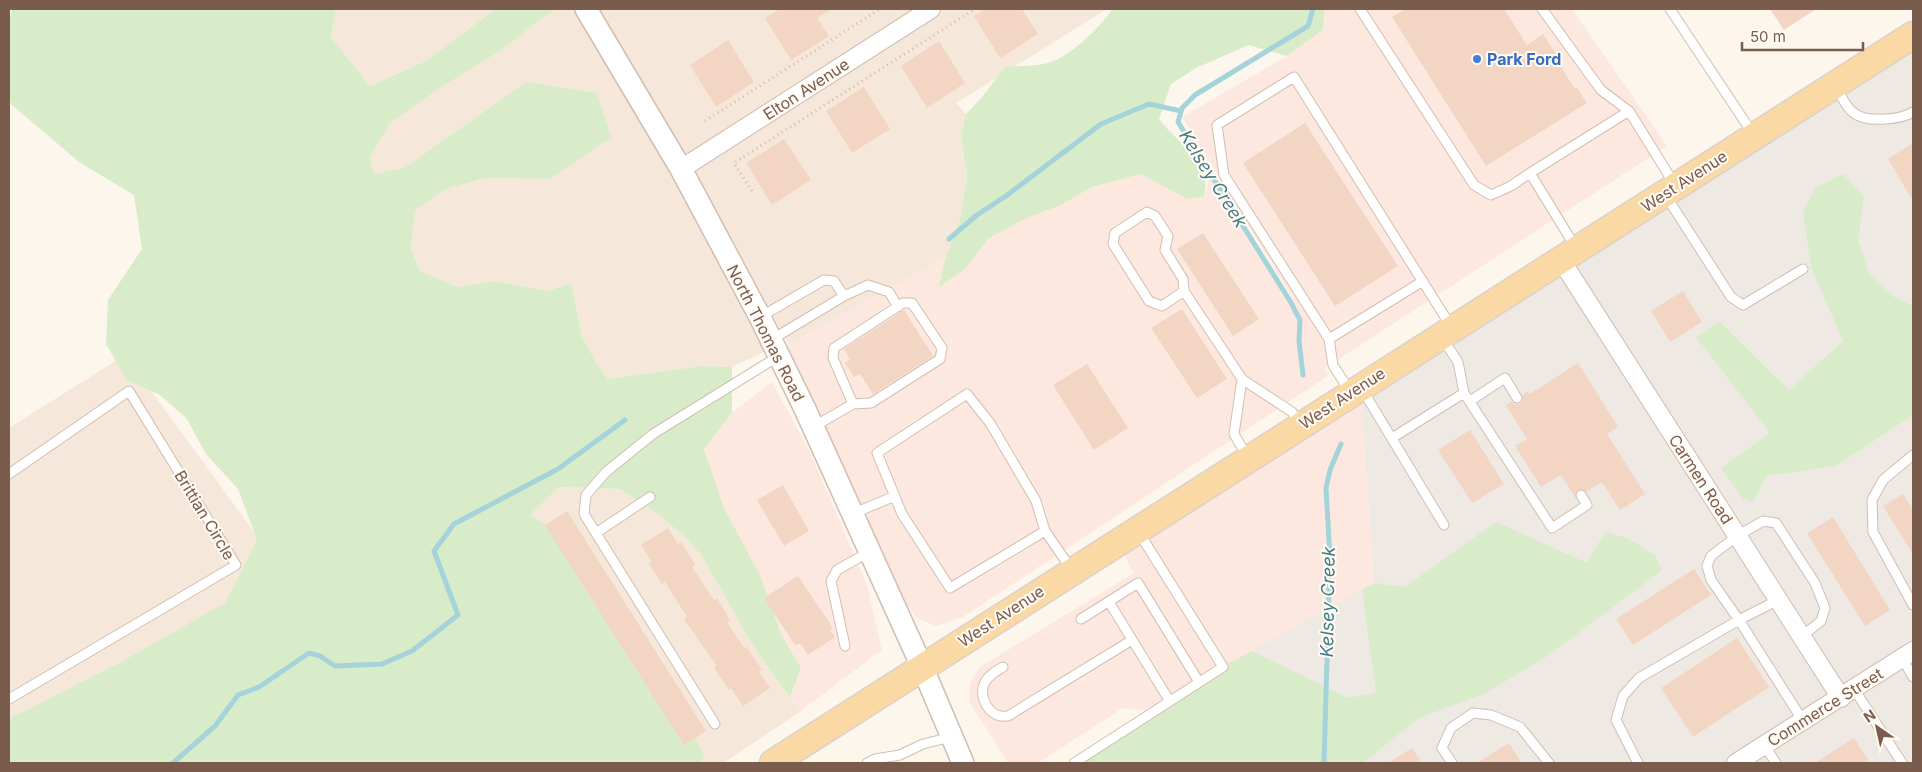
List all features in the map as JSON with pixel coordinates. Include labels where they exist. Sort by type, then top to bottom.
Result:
[{"type":"main road","name":"West Avenue","points":[[773,763],[923,669],[974,633],[1913,35]]},
{"type":"street","name":"North Thomas Road","points":[[586,9],[681,169],[760,317],[813,427],[923,669],[963,763]]},
{"type":"street","name":"Elton Avenue","points":[[681,169],[931,9]]},
{"type":"street","name":"Carmen Road","points":[[1569,255],[1737,536],[1801,637],[1847,693]]},
{"type":"street","name":"Commerce Street","points":[[1736,763],[1908,654]]},
{"type":"lane","points":[[1360,9],[1474,185],[1491,196],[1629,111]]},
{"type":"lane","points":[[1542,9],[1601,90],[1629,111],[1670,190],[1731,297],[1743,305],[1803,269]]},
{"type":"lane","points":[[1670,9],[1754,136]]},
{"type":"lane","points":[[1444,525],[1392,438],[1333,365],[1329,339],[1224,175],[1217,125],[1294,77],[1423,281],[1458,362],[1464,393],[1552,528],[1587,505],[1581,495]]},
{"type":"lane","points":[[1834,85],[1853,113],[1868,120],[1906,116],[1913,112]]},
{"type":"lane","points":[[1530,173],[1569,255]]},
{"type":"lane","points":[[1184,291],[1162,306],[1149,301],[1113,244],[1115,233],[1147,212],[1155,216],[1168,236],[1165,250],[1183,279],[1184,291],[1242,379],[1292,412],[1300,425]]},
{"type":"lane","points":[[760,317],[824,280],[834,281],[844,296]]},
{"type":"lane","points":[[1329,339],[1423,281]]},
{"type":"lane","points":[[715,724],[584,514],[586,494],[606,472],[653,434],[775,348],[844,296],[868,285],[888,292],[898,307]]},
{"type":"lane","points":[[813,427],[854,404],[871,403],[940,359],[942,348],[912,303],[902,303],[834,348],[833,358],[854,404]]},
{"type":"lane","points":[[1470,402],[1505,378],[1518,398]]},
{"type":"lane","points":[[1242,379],[1234,434],[1248,458]]},
{"type":"lane","name":"Brittian Circle","points":[[9,474],[129,391],[236,565],[9,699]]},
{"type":"lane","points":[[1392,438],[1464,393]]},
{"type":"lane","points":[[1045,531],[950,588],[902,514],[877,453],[967,394],[990,423],[1036,501],[1045,531],[1073,570]]},
{"type":"lane","points":[[1913,468],[1910,457],[1884,480],[1872,500],[1873,532],[1913,605]]},
{"type":"lane","points":[[852,514],[895,496]]},
{"type":"lane","points":[[596,533],[650,497]]},
{"type":"lane","points":[[1801,637],[1822,621],[1825,608],[1815,583],[1776,523],[1763,521],[1737,536],[1711,556],[1707,566],[1711,580],[1740,620],[1803,721]]},
{"type":"lane","points":[[1074,763],[1169,700],[1223,667],[1137,530]]},
{"type":"lane","points":[[845,646],[831,581],[838,570],[869,552]]},
{"type":"lane","points":[[1081,619],[1138,583],[1199,682]]},
{"type":"lane","points":[[1638,763],[1616,720],[1623,696],[1639,678],[1778,600]]},
{"type":"lane","points":[[1109,602],[1169,700]]},
{"type":"lane","points":[[1003,667],[992,674],[985,682],[982,692],[992,712],[999,717],[1008,716],[1132,640]]},
{"type":"lane","points":[[1908,654],[1913,677]]},
{"type":"lane","points":[[1847,693],[1902,763]]},
{"type":"lane","points":[[1452,763],[1442,748],[1451,728],[1473,714],[1492,715],[1520,727],[1549,763]]},
{"type":"lane","points":[[867,763],[875,759],[900,755],[923,744],[952,737]]},
{"type":"lane","points":[[1764,745],[1776,763]]},
{"type":"path","points":[[705,121],[880,9]]},
{"type":"path","points":[[752,191],[734,163],[975,9]]},
{"type":"shaded area","points":[[336,9],[496,9],[426,61],[370,86],[331,37]]},
{"type":"shaded area","points":[[554,9],[578,9],[768,350],[732,367],[701,366],[608,379],[595,361],[582,336],[571,283],[548,291],[494,281],[458,287],[420,271],[411,249],[415,210],[446,189],[485,178],[520,179],[526,82],[404,168],[374,175],[370,157],[390,123],[443,86],[500,51]]},
{"type":"shaded area","points":[[586,9],[1107,9],[956,103],[966,114],[961,134],[967,176],[960,219],[947,256],[789,345],[734,243]]},
{"type":"shaded area","points":[[1324,9],[1572,9],[1667,146],[1325,368],[1328,376],[963,617],[936,626],[917,618],[896,592],[786,351],[789,345],[947,256],[944,263],[966,268],[989,238],[1029,217],[1061,205],[1092,187],[1141,174],[1188,199],[1203,197],[1207,188],[1209,172],[1302,313],[1182,117],[1287,56],[1323,30]]},
{"type":"shaded area","points":[[1913,35],[1913,763],[1074,763],[1222,667],[1374,583],[1360,387]]},
{"type":"shaded area","points":[[125,355],[287,577],[9,757],[9,428]]},
{"type":"shaded area","points":[[772,382],[810,452],[867,585],[882,650],[801,711],[790,697],[801,668],[781,634],[760,575],[724,508],[704,449],[732,413]]},
{"type":"shaded area","points":[[1360,387],[1374,583],[1153,711],[1123,708],[1038,763],[1008,763],[969,701],[970,684],[980,667],[1134,573],[1117,542]]},
{"type":"shaded area","points":[[559,487],[620,489],[659,515],[684,536],[702,556],[753,646],[801,711],[723,763],[686,763],[530,515]]},
{"type":"green space","points":[[12,9],[336,9],[331,37],[370,86],[426,61],[496,9],[554,9],[500,51],[443,86],[390,123],[370,157],[374,174],[404,168],[526,82],[597,93],[611,137],[550,179],[485,178],[446,189],[415,210],[411,249],[420,271],[458,287],[494,281],[548,291],[571,283],[582,336],[595,361],[608,379],[701,366],[732,367],[732,413],[704,449],[724,508],[760,575],[781,634],[801,668],[790,697],[753,646],[702,556],[684,536],[659,515],[620,489],[559,487],[530,515],[545,525],[576,557],[684,720],[704,755],[699,763],[9,763],[9,719],[123,661],[225,603],[257,540],[238,489],[206,454],[187,419],[160,395],[127,380],[106,344],[108,300],[142,249],[134,195],[79,162],[12,105],[9,100],[9,22]]},
{"type":"green space","points":[[1113,9],[1324,9],[1323,30],[1287,56],[1249,45],[1196,68],[1171,84],[1159,119],[1199,164],[1204,175],[1203,197],[1187,199],[1141,174],[1092,187],[1061,205],[1029,217],[989,238],[966,268],[939,287],[944,263],[960,219],[967,176],[961,134],[966,114],[983,96],[1005,67],[1030,66],[1054,61],[1073,50],[1091,34]]},
{"type":"green space","points":[[1843,174],[1864,196],[1858,240],[1869,274],[1894,297],[1913,306],[1913,415],[1836,466],[1766,476],[1753,502],[1743,499],[1721,468],[1770,433],[1696,337],[1719,321],[1789,390],[1843,341],[1811,267],[1803,212],[1815,188]]},
{"type":"green space","points":[[1496,522],[1587,563],[1605,532],[1627,538],[1655,555],[1662,570],[1549,655],[1486,693],[1419,718],[1363,763],[1074,763],[1222,667],[1252,651],[1348,698],[1376,693],[1362,590],[1374,583],[1405,587]]},
{"type":"building","points":[[780,9],[831,9],[817,18],[829,36],[791,60],[765,18]]},
{"type":"building","points":[[986,9],[1022,9],[1038,34],[1000,58],[974,16]]},
{"type":"building","name":"Park Ford","points":[[1405,9],[1504,9],[1527,45],[1543,34],[1562,63],[1559,64],[1575,89],[1577,88],[1587,103],[1486,166],[1392,17]]},
{"type":"building","points":[[1770,9],[1816,9],[1784,30]]},
{"type":"building","points":[[728,40],[754,82],[716,107],[690,65]]},
{"type":"building","points":[[939,41],[965,83],[927,108],[901,66]]},
{"type":"building","points":[[864,87],[890,129],[852,153],[826,111]]},
{"type":"building","points":[[1305,123],[1398,266],[1335,306],[1243,163]]},
{"type":"building","points":[[784,139],[811,180],[772,205],[746,163]]},
{"type":"building","points":[[1913,143],[1913,201],[1888,159]]},
{"type":"building","points":[[1203,233],[1259,319],[1233,336],[1177,249]]},
{"type":"building","points":[[1683,291],[1702,322],[1670,342],[1651,311]]},
{"type":"building","points":[[1182,309],[1227,379],[1197,398],[1151,328]]},
{"type":"building","points":[[904,310],[933,356],[873,394],[860,374],[854,377],[845,363],[850,360],[844,349]]},
{"type":"building","points":[[1578,363],[1618,427],[1607,434],[1645,494],[1620,510],[1602,482],[1586,492],[1581,489],[1577,490],[1576,499],[1561,475],[1541,487],[1515,446],[1527,439],[1506,405],[1512,401],[1514,404],[1520,404],[1523,401],[1522,395],[1528,391],[1530,394]]},
{"type":"building","points":[[1087,364],[1128,428],[1094,450],[1053,385]]},
{"type":"building","points":[[1470,430],[1504,484],[1472,503],[1438,450]]},
{"type":"building","points":[[783,485],[809,531],[784,546],[757,500]]},
{"type":"building","points":[[1903,494],[1913,510],[1913,554],[1883,506]]},
{"type":"building","points":[[567,511],[706,731],[684,745],[545,525]]},
{"type":"building","points":[[1833,517],[1890,610],[1865,626],[1807,533]]},
{"type":"building","points":[[668,528],[678,544],[681,542],[695,565],[692,567],[714,600],[717,598],[730,620],[727,622],[762,670],[759,672],[770,688],[743,706],[714,668],[717,666],[684,619],[687,617],[665,582],[662,584],[649,564],[652,562],[641,545]]},
{"type":"building","points":[[1694,569],[1711,595],[1633,645],[1616,619]]},
{"type":"building","points":[[798,576],[833,628],[830,630],[835,637],[808,655],[801,644],[795,645],[764,598]]},
{"type":"building","points":[[1737,638],[1769,687],[1693,737],[1661,688]]},
{"type":"building","points":[[1854,738],[1870,763],[1815,763]]},
{"type":"building","points":[[1509,743],[1522,763],[1477,763]]},
{"type":"building","points":[[1412,748],[1422,763],[1388,763]]},
{"type":"waterway","name":"Kelsey Creek","points":[[1303,375],[1299,341],[1300,320],[1178,122],[1182,108],[1195,95],[1308,26],[1313,9]]},
{"type":"waterway","points":[[949,239],[977,215],[1006,196],[1101,124],[1149,104],[1181,111]]},
{"type":"waterway","points":[[173,763],[215,726],[238,695],[259,687],[309,653],[320,656],[335,666],[382,664],[412,651],[458,615],[434,551],[454,524],[558,469],[625,420]]},
{"type":"waterway","name":"Kelsey Creek","points":[[1324,763],[1330,557],[1326,488],[1330,470],[1341,444]]},
{"type":"place","name":"Park Ford","points":[[1477,59]]}]
